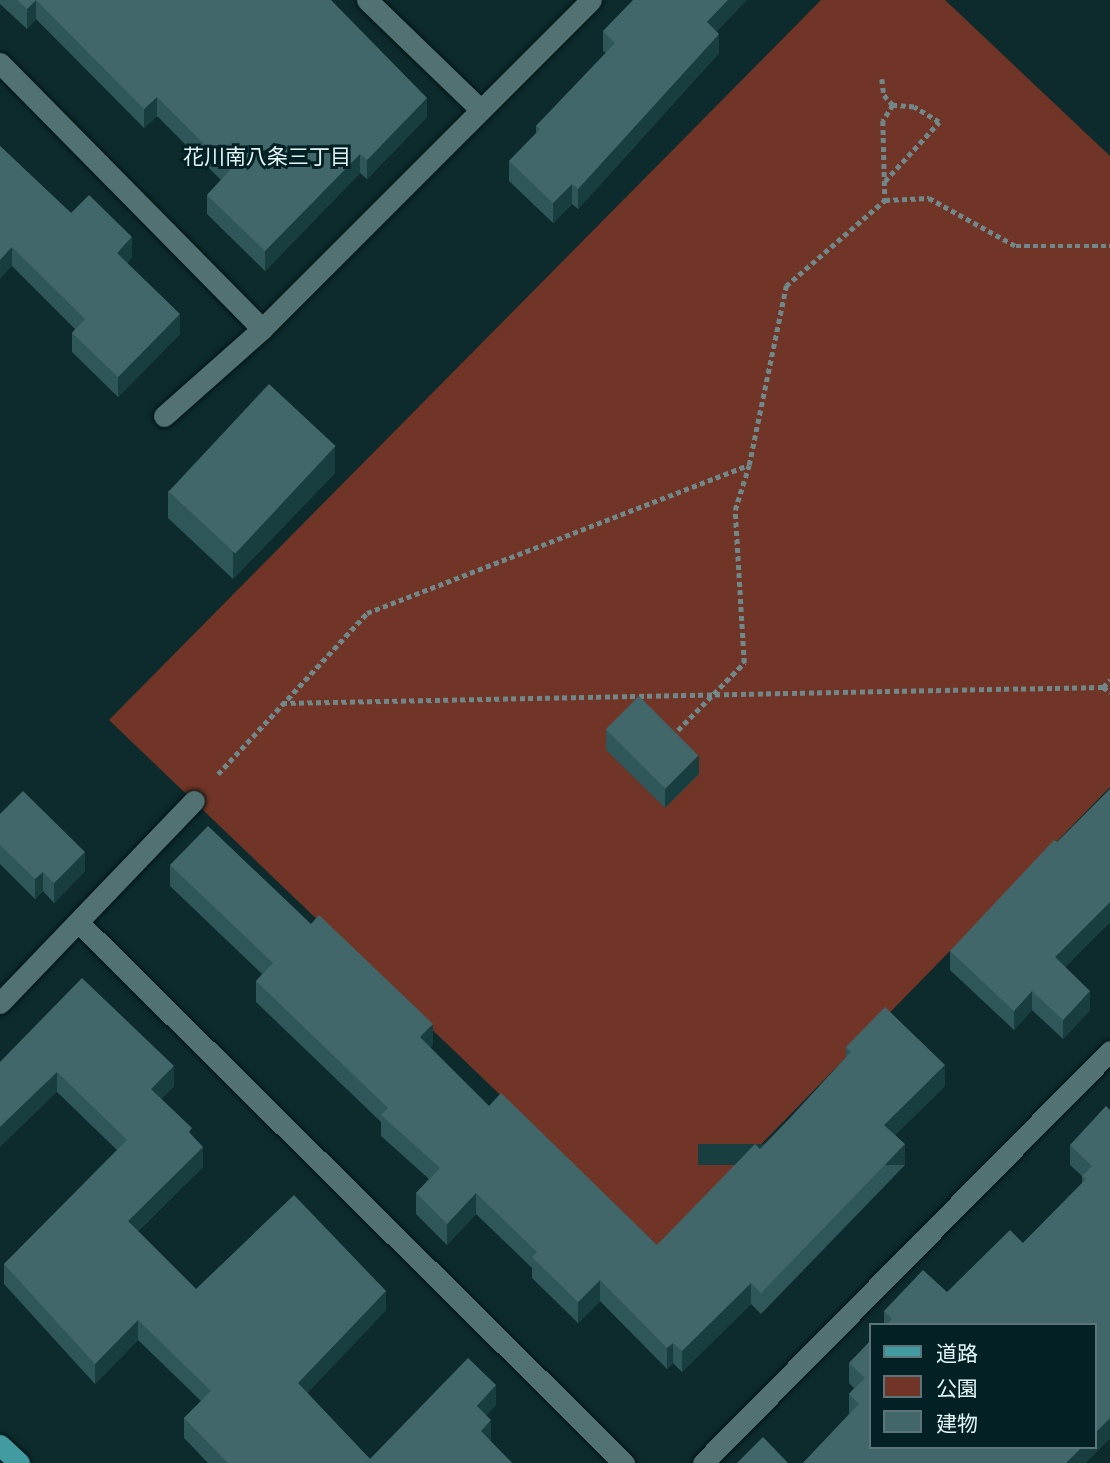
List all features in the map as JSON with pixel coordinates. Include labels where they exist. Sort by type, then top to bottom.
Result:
[{"type":"main road","points":[[0,1444],[19,1463]]},
{"type":"street","points":[[367,0],[481,110]]},
{"type":"street","points":[[164,416],[262,329],[591,0]]},
{"type":"street","points":[[0,64],[262,329]]},
{"type":"street","points":[[0,1003],[194,801]]},
{"type":"street","points":[[78,922],[624,1463]]},
{"type":"street","points":[[702,1463],[1110,1051]]},
{"type":"path","points":[[882,79],[884,95],[893,105],[914,107],[939,122],[885,181]]},
{"type":"path","points":[[885,200],[883,121],[893,105]]},
{"type":"path","points":[[671,737],[744,663],[735,510],[749,465],[786,286],[885,200],[929,198],[1016,246],[1110,246]]},
{"type":"path","points":[[194,801],[367,613],[749,465]]},
{"type":"path","points":[[1103,687],[1110,680]]},
{"type":"path","points":[[282,703],[1103,687],[1110,692]]},
{"type":"green space","points":[[821,0],[945,0],[1110,156],[1110,787],[660,1248],[109,720]]},
{"type":"building","points":[[17,0],[36,0],[27,9]]},
{"type":"building","points":[[36,0],[331,0],[427,98],[367,160],[360,154],[265,251],[207,195],[230,170],[157,97],[144,109]]},
{"type":"building","points":[[633,0],[728,0],[707,22],[719,34],[578,189],[572,184],[553,203],[509,161],[540,129],[536,126],[615,43],[603,31]]},
{"type":"building","points":[[0,146],[71,213],[89,195],[132,237],[117,253],[180,314],[118,377],[72,333],[85,319],[12,247],[0,260]]},
{"type":"building","points":[[269,384],[336,446],[235,554],[169,492]]},
{"type":"building","points":[[639,696],[698,755],[665,789],[606,729]]},
{"type":"building","points":[[1110,789],[1110,902],[1055,957],[1090,991],[1063,1020],[1032,991],[1014,1011],[950,951],[1054,840],[1057,842]]},
{"type":"building","points":[[23,791],[85,852],[54,883],[43,872],[35,879],[0,845],[0,814]]},
{"type":"building","points":[[208,826],[311,924],[319,915],[433,1024],[420,1037],[489,1106],[501,1093],[657,1245],[755,1144],[760,1149],[791,1117],[851,1052],[846,1047],[885,1007],[945,1065],[884,1125],[905,1144],[761,1293],[751,1283],[682,1351],[673,1343],[667,1348],[600,1280],[578,1302],[532,1257],[537,1252],[476,1193],[447,1224],[416,1193],[440,1168],[381,1115],[388,1108],[256,981],[273,963],[170,865]]},
{"type":"building","points":[[82,978],[174,1066],[151,1089],[192,1128],[189,1132],[203,1147],[128,1221],[196,1289],[294,1195],[386,1291],[298,1383],[370,1459],[468,1358],[496,1385],[477,1406],[491,1420],[481,1431],[512,1463],[228,1463],[184,1418],[211,1391],[138,1320],[95,1364],[4,1264],[127,1140],[57,1072],[0,1127],[0,1062]]},
{"type":"building","points":[[1106,1106],[1110,1110],[1110,1418],[1096,1432],[1096,1323],[888,1323],[892,1319],[884,1311],[923,1270],[947,1292],[1010,1230],[1023,1243],[1086,1179],[1082,1176],[1092,1166],[1070,1145]]},
{"type":"building","points":[[869,1342],[869,1449],[1080,1449],[1066,1463],[803,1463],[859,1404],[849,1394],[865,1378],[849,1363]]},
{"type":"building","points":[[763,1437],[788,1463],[737,1463]]},
{"type":"district","name":"花川南八条三丁目","points":[[267,157]]}]
